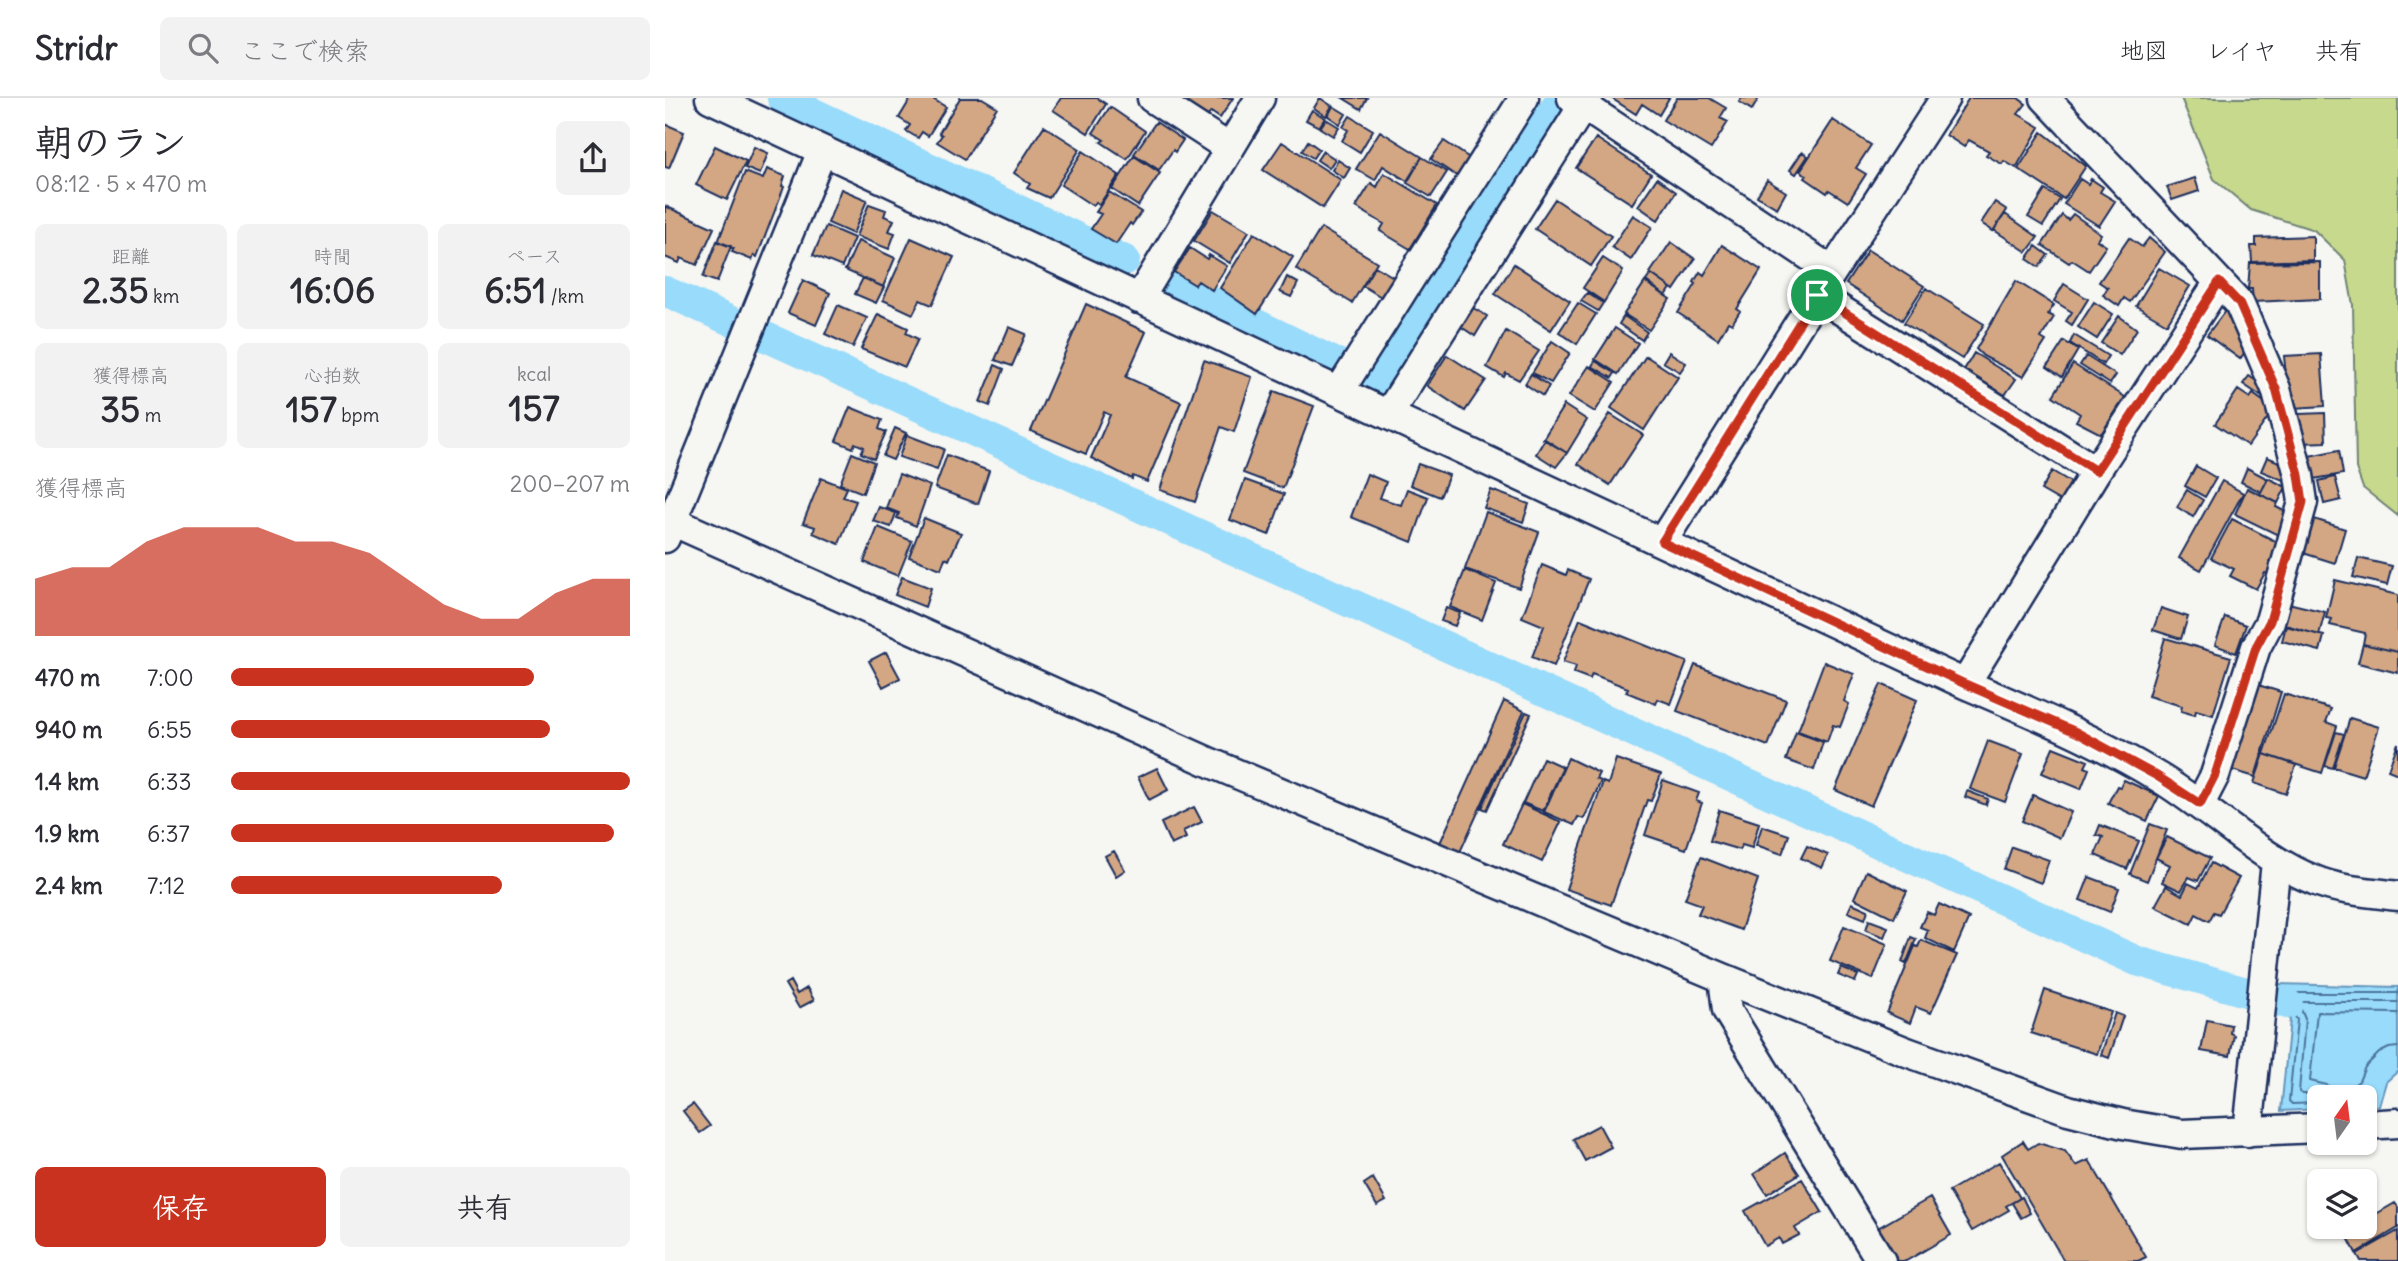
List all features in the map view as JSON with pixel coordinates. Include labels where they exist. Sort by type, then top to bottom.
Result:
[{"type":"street","points":[[710,98],[1139,299],[1349,375],[1389,413],[1965,684],[2076,732],[2157,776],[2200,804],[2276,862],[2315,881],[2354,890],[2395,888]]},
{"type":"street","points":[[1152,98],[1229,148]]},
{"type":"street","points":[[1139,299],[1260,98]]},
{"type":"street","points":[[1349,375],[1524,98]]},
{"type":"street","points":[[1662,542],[1832,271],[1945,98]]},
{"type":"street","points":[[2045,98],[2239,303],[2276,389],[2299,475],[2303,502],[2270,621],[2256,647],[2215,775],[2200,804]]},
{"type":"street","points":[[1389,413],[1580,101],[1832,271]]},
{"type":"street","points":[[822,151],[667,526],[1211,764],[1907,1052],[2068,1110],[2123,1124],[2182,1133],[2307,1129]]},
{"type":"street","points":[[1965,684],[2096,471],[2219,282]]},
{"type":"street","points":[[1817,295],[2096,471]]},
{"type":"street","points":[[2248,1132],[2276,862]]},
{"type":"street","points":[[1723,978],[1727,1010],[1881,1261]]},
{"type":"street","points":[[2377,1124],[2398,1123]]},
{"type":"green space","points":[[2181,98],[2398,98],[2398,516],[2363,488],[2356,468],[2353,305],[2345,260],[2314,230],[2251,210],[2214,179]]},
{"type":"water","points":[[2278,984],[2398,987],[2398,1071],[2386,1082],[2379,1106],[2377,1085],[2307,1085],[2307,1110],[2281,1111],[2290,1019],[2272,1013]]},
{"type":"building","points":[[911,98],[931,98],[946,107],[928,136],[922,132],[918,138],[906,131],[910,125],[899,118]]},
{"type":"building","points":[[960,98],[982,98],[997,107],[965,159],[937,142],[942,135],[939,133]]},
{"type":"building","points":[[1061,98],[1097,98],[1106,104],[1088,133],[1053,110]]},
{"type":"building","points":[[1186,98],[1233,98],[1220,118],[1211,112],[1208,116],[1184,101]]},
{"type":"building","points":[[1320,98],[1332,106],[1326,116],[1314,108]]},
{"type":"building","points":[[1343,98],[1367,98],[1361,109]]},
{"type":"building","points":[[1611,98],[1669,98],[1659,115],[1642,104],[1636,114]]},
{"type":"building","points":[[1677,98],[1709,98],[1726,108],[1720,118],[1728,122],[1711,149],[1663,120]]},
{"type":"building","points":[[1742,98],[1759,98],[1752,110],[1739,102]]},
{"type":"building","points":[[1969,98],[2018,98],[2026,104],[2018,114],[2040,127],[2016,168],[1986,155],[1989,151],[1969,140],[1964,147],[1946,135]]},
{"type":"building","points":[[1333,106],[1346,114],[1340,124],[1328,116]]},
{"type":"building","points":[[1110,107],[1145,131],[1127,159],[1101,142],[1104,140],[1093,133]]},
{"type":"building","points":[[1312,110],[1325,118],[1319,127],[1306,120]]},
{"type":"building","points":[[1350,116],[1373,130],[1360,152],[1342,141],[1348,130],[1343,127]]},
{"type":"building","points":[[1326,119],[1339,127],[1333,136],[1320,128]]},
{"type":"building","points":[[1833,120],[1871,145],[1856,168],[1866,174],[1848,202],[1829,190],[1827,193],[1805,178],[1807,175],[1800,171]]},
{"type":"building","points":[[1156,122],[1183,140],[1159,170],[1134,154]]},
{"type":"building","points":[[665,124],[684,132],[669,168],[665,167]]},
{"type":"building","points":[[1044,126],[1080,149],[1049,198],[1027,188],[1030,184],[1014,173]]},
{"type":"building","points":[[1380,131],[1422,157],[1407,181],[1383,166],[1375,180],[1356,169]]},
{"type":"building","points":[[2042,132],[2086,166],[2064,199],[2018,169]]},
{"type":"building","points":[[1596,138],[1651,174],[1632,204],[1576,168]]},
{"type":"building","points":[[1308,141],[1319,149],[1313,158],[1302,151]]},
{"type":"building","points":[[1444,141],[1471,159],[1458,177],[1431,159]]},
{"type":"building","points":[[1282,142],[1341,180],[1323,208],[1263,170]]},
{"type":"building","points":[[715,146],[746,161],[727,200],[696,185]]},
{"type":"building","points":[[754,147],[768,153],[760,174],[745,168]]},
{"type":"building","points":[[1083,151],[1119,175],[1099,205],[1096,202],[1093,206],[1061,185]]},
{"type":"building","points":[[1323,151],[1335,159],[1329,168],[1317,160]]},
{"type":"building","points":[[1802,152],[1808,156],[1796,174],[1790,170]]},
{"type":"building","points":[[1134,156],[1160,173],[1138,206],[1112,189]]},
{"type":"building","points":[[1422,157],[1447,172],[1431,197],[1407,183]]},
{"type":"building","points":[[1338,160],[1350,168],[1344,178],[1332,170]]},
{"type":"building","points":[[767,169],[785,176],[784,187],[757,257],[754,255],[752,260],[732,252],[734,248],[718,242],[745,172],[763,179]]},
{"type":"building","points":[[1384,173],[1437,205],[1410,249],[1380,231],[1384,224],[1356,207],[1371,183],[1377,187]]},
{"type":"building","points":[[1657,178],[1676,192],[1658,220],[1638,206]]},
{"type":"building","points":[[2195,178],[2199,191],[2172,200],[2167,187]]},
{"type":"building","points":[[2080,179],[2088,184],[2091,179],[2103,187],[2100,192],[2115,201],[2099,226],[2064,204]]},
{"type":"building","points":[[1767,180],[1786,192],[1777,208],[1757,196]]},
{"type":"building","points":[[841,189],[867,200],[853,234],[828,223]]},
{"type":"building","points":[[2045,190],[2060,199],[2043,226],[2028,217]]},
{"type":"building","points":[[1109,192],[1141,212],[1116,244],[1091,229],[1101,214],[1096,212]]},
{"type":"building","points":[[1555,199],[1611,236],[1591,266],[1535,229]]},
{"type":"building","points":[[1995,202],[2007,210],[1993,231],[1981,223]]},
{"type":"building","points":[[869,204],[886,210],[884,216],[894,220],[889,231],[895,233],[889,249],[856,236]]},
{"type":"building","points":[[665,206],[714,228],[697,265],[681,258],[679,263],[665,257]]},
{"type":"building","points":[[1213,210],[1249,231],[1230,263],[1194,241]]},
{"type":"building","points":[[2005,214],[2038,237],[2027,252],[1994,230]]},
{"type":"building","points":[[2073,214],[2101,234],[2097,240],[2106,246],[2089,271],[2072,260],[2069,263],[2042,245],[2062,215],[2068,220]]},
{"type":"building","points":[[1633,215],[1652,227],[1631,260],[1612,247]]},
{"type":"building","points":[[826,226],[854,238],[842,267],[813,255]]},
{"type":"building","points":[[1321,228],[1377,262],[1352,303],[1296,269]]},
{"type":"building","points":[[1254,233],[1293,257],[1257,314],[1220,288]]},
{"type":"building","points":[[2313,236],[2313,260],[2252,262],[2251,246],[2256,246],[2256,238]]},
{"type":"building","points":[[911,238],[954,257],[932,305],[920,300],[913,314],[883,300]]},
{"type":"building","points":[[2129,238],[2142,247],[2149,238],[2165,252],[2130,302],[2124,298],[2119,306],[2103,295],[2108,288],[2099,282]]},
{"type":"building","points":[[717,241],[731,246],[717,282],[703,277]]},
{"type":"building","points":[[858,241],[895,258],[883,287],[845,270]]},
{"type":"building","points":[[1671,242],[1695,259],[1674,290],[1650,273]]},
{"type":"building","points":[[1722,245],[1761,270],[1737,309],[1740,311],[1732,324],[1728,322],[1718,339],[1678,313],[1696,284],[1694,282],[1700,272],[1704,275]]},
{"type":"building","points":[[2036,246],[2048,255],[2039,267],[2027,259]]},
{"type":"building","points":[[1190,248],[1207,259],[1209,255],[1227,266],[1212,290],[1198,281],[1195,285],[1174,272]]},
{"type":"building","points":[[1868,250],[1924,286],[1902,320],[1846,284]]},
{"type":"building","points":[[1603,258],[1623,271],[1604,302],[1583,288]]},
{"type":"building","points":[[2320,262],[2320,299],[2253,302],[2252,289],[2248,289],[2250,263]]},
{"type":"building","points":[[1514,264],[1570,301],[1551,330],[1495,294]]},
{"type":"building","points":[[1375,266],[1395,278],[1383,298],[1363,286]]},
{"type":"building","points":[[2159,268],[2190,286],[2167,324],[2136,306]]},
{"type":"building","points":[[1651,274],[1671,288],[1666,296],[1646,281]]},
{"type":"building","points":[[1287,277],[1298,283],[1291,297],[1280,292]]},
{"type":"building","points":[[863,278],[884,287],[876,303],[855,294]]},
{"type":"building","points":[[803,280],[830,293],[816,325],[788,313]]},
{"type":"building","points":[[2016,281],[2054,305],[2048,314],[2054,317],[2041,338],[2046,341],[2023,377],[1983,356],[1976,349]]},
{"type":"building","points":[[1645,282],[1670,299],[1649,330],[1624,314]]},
{"type":"building","points":[[2064,284],[2088,299],[2072,325],[2066,321],[2072,312],[2054,301]]},
{"type":"building","points":[[1926,288],[1984,324],[1962,359],[1904,323]]},
{"type":"building","points":[[1587,293],[1603,303],[1598,311],[1581,301]]},
{"type":"building","points":[[2094,302],[2113,314],[2097,339],[2078,327]]},
{"type":"building","points":[[1578,303],[1596,314],[1577,344],[1559,332]]},
{"type":"building","points":[[1086,304],[1146,332],[1126,377],[1181,402],[1147,482],[1133,476],[1132,479],[1091,458],[1110,415],[1104,412],[1086,454],[1031,431]]},
{"type":"building","points":[[838,305],[867,318],[853,347],[825,334]]},
{"type":"building","points":[[1468,305],[1487,316],[1475,336],[1457,324]]},
{"type":"building","points":[[2228,307],[2249,346],[2240,359],[2207,335]]},
{"type":"building","points":[[878,314],[908,328],[906,333],[918,339],[905,367],[861,349]]},
{"type":"building","points":[[1624,316],[1647,332],[1642,340],[1619,324]]},
{"type":"building","points":[[2119,316],[2137,329],[2120,355],[2101,343]]},
{"type":"building","points":[[1009,327],[1026,334],[1012,366],[995,360]]},
{"type":"building","points":[[1615,328],[1638,343],[1618,374],[1595,359]]},
{"type":"building","points":[[1506,331],[1539,351],[1519,380],[1506,373],[1504,377],[1487,367]]},
{"type":"building","points":[[2074,335],[2108,356],[2103,364],[2070,343]]},
{"type":"building","points":[[1552,341],[1570,353],[1551,383],[1532,373]]},
{"type":"building","points":[[2064,341],[2078,350],[2062,377],[2047,367]]},
{"type":"building","points":[[1669,352],[1686,363],[1680,372],[1663,362]]},
{"type":"building","points":[[1974,353],[2016,379],[2005,395],[1964,370]]},
{"type":"building","points":[[2321,354],[2325,406],[2293,408],[2289,405],[2284,356]]},
{"type":"building","points":[[1447,355],[1486,380],[1465,411],[1427,386]]},
{"type":"building","points":[[1646,356],[1678,377],[1644,430],[1611,408]]},
{"type":"building","points":[[2086,356],[2116,375],[2110,384],[2080,365]]},
{"type":"building","points":[[1204,360],[1252,377],[1234,432],[1221,427],[1195,502],[1160,490]]},
{"type":"building","points":[[1595,361],[1615,373],[1612,378],[1592,366]]},
{"type":"building","points":[[2073,364],[2125,397],[2101,434],[2076,421],[2080,414],[2053,396]]},
{"type":"building","points":[[995,365],[1004,369],[990,406],[980,402]]},
{"type":"building","points":[[1589,366],[1614,382],[1595,412],[1569,396]]},
{"type":"building","points":[[1531,374],[1549,386],[1543,396],[1525,384]]},
{"type":"building","points":[[2249,376],[2268,389],[2262,397],[2243,384]]},
{"type":"building","points":[[2238,390],[2250,398],[2253,394],[2274,409],[2248,446],[2215,424]]},
{"type":"building","points":[[1274,391],[1314,406],[1283,488],[1243,473]]},
{"type":"building","points":[[1564,405],[1587,420],[1567,453],[1543,439]]},
{"type":"building","points":[[850,407],[882,420],[879,429],[886,432],[874,459],[861,453],[864,447],[855,443],[853,448],[836,441]]},
{"type":"building","points":[[2325,413],[2326,442],[2300,443],[2299,414]]},
{"type":"building","points":[[1610,414],[1643,435],[1610,485],[1578,464]]},
{"type":"building","points":[[895,428],[906,433],[893,460],[883,456]]},
{"type":"building","points":[[907,435],[944,449],[937,470],[899,457]]},
{"type":"building","points":[[1545,439],[1567,453],[1556,467],[1536,454]]},
{"type":"building","points":[[2339,450],[2343,474],[2308,480],[2304,457]]},
{"type":"building","points":[[852,453],[874,462],[863,493],[840,484]]},
{"type":"building","points":[[947,455],[989,471],[978,504],[935,488]]},
{"type":"building","points":[[2267,457],[2289,466],[2283,480],[2261,471]]},
{"type":"building","points":[[1418,464],[1449,475],[1440,497],[1410,485]]},
{"type":"building","points":[[2196,466],[2216,478],[2205,497],[2185,486]]},
{"type":"building","points":[[2247,468],[2268,479],[2261,492],[2241,482]]},
{"type":"building","points":[[2052,471],[2072,483],[2062,502],[2041,490]]},
{"type":"building","points":[[899,474],[930,486],[916,526],[897,518],[899,513],[886,508]]},
{"type":"building","points":[[1367,474],[1386,482],[1380,498],[1401,505],[1407,489],[1428,497],[1412,542],[1351,517]]},
{"type":"building","points":[[2335,477],[2341,500],[2324,504],[2319,481]]},
{"type":"building","points":[[821,478],[847,488],[843,497],[856,501],[839,544],[813,533],[815,527],[803,523]]},
{"type":"building","points":[[2268,478],[2286,487],[2278,503],[2260,494]]},
{"type":"building","points":[[1245,480],[1284,494],[1269,535],[1230,520]]},
{"type":"building","points":[[2222,481],[2243,493],[2201,570],[2179,558]]},
{"type":"building","points":[[2247,488],[2278,503],[2276,507],[2288,513],[2278,535],[2235,514]]},
{"type":"building","points":[[1491,490],[1529,504],[1523,522],[1484,508]]},
{"type":"building","points":[[2187,490],[2203,500],[2193,517],[2177,507]]},
{"type":"building","points":[[879,507],[896,513],[891,527],[873,521]]},
{"type":"building","points":[[1486,512],[1539,532],[1519,588],[1465,569]]},
{"type":"building","points":[[924,518],[961,533],[949,560],[945,558],[941,569],[909,557]]},
{"type":"building","points":[[2311,518],[2345,529],[2335,563],[2300,552]]},
{"type":"building","points":[[2232,519],[2283,545],[2270,575],[2265,573],[2256,589],[2230,576],[2234,569],[2211,558]]},
{"type":"building","points":[[878,527],[912,541],[898,576],[864,562]]},
{"type":"building","points":[[2358,558],[2392,566],[2387,585],[2353,577]]},
{"type":"building","points":[[1542,565],[1566,575],[1568,570],[1589,579],[1554,666],[1532,657],[1544,626],[1522,617]]},
{"type":"building","points":[[1465,570],[1496,583],[1482,620],[1450,607]]},
{"type":"building","points":[[902,577],[931,588],[925,607],[895,595]]},
{"type":"building","points":[[2335,580],[2398,595],[2398,652],[2363,644],[2365,633],[2330,625],[2332,619],[2326,618]]},
{"type":"building","points":[[2284,602],[2325,612],[2319,635],[2279,623]]},
{"type":"building","points":[[1446,608],[1460,613],[1455,626],[1441,621]]},
{"type":"building","points":[[2161,608],[2188,617],[2181,639],[2153,630]]},
{"type":"building","points":[[2225,617],[2246,625],[2236,653],[2215,645]]},
{"type":"building","points":[[1580,619],[1687,662],[1671,704],[1658,699],[1656,704],[1626,692],[1628,688],[1592,674],[1590,679],[1574,673],[1576,666],[1563,662]]},
{"type":"building","points":[[2286,626],[2324,636],[2320,651],[2282,641]]},
{"type":"building","points":[[2165,638],[2231,657],[2213,715],[2196,710],[2195,715],[2181,711],[2182,706],[2148,696]]},
{"type":"building","points":[[2363,644],[2398,652],[2398,673],[2358,663]]},
{"type":"building","points":[[886,652],[900,678],[883,687],[869,661]]},
{"type":"building","points":[[1824,662],[1854,674],[1844,701],[1849,704],[1840,727],[1833,725],[1827,742],[1798,731]]},
{"type":"building","points":[[1695,665],[1786,700],[1768,746],[1677,711]]},
{"type":"building","points":[[1881,684],[1917,700],[1871,806],[1835,790]]},
{"type":"building","points":[[2258,685],[2281,692],[2255,777],[2232,770]]},
{"type":"building","points":[[2284,694],[2331,709],[2326,722],[2337,726],[2322,773],[2264,754]]},
{"type":"building","points":[[1504,701],[1524,711],[1460,852],[1440,843]]},
{"type":"building","points":[[1526,712],[1531,714],[1487,810],[1482,808]]},
{"type":"building","points":[[2350,718],[2379,727],[2363,776],[2334,767]]},
{"type":"building","points":[[1796,732],[1823,742],[1814,770],[1786,760]]},
{"type":"building","points":[[2336,732],[2344,734],[2333,768],[2325,766]]},
{"type":"building","points":[[1988,741],[2023,754],[2005,802],[1970,789]]},
{"type":"building","points":[[2398,743],[2398,774],[2388,770]]},
{"type":"building","points":[[2053,747],[2088,761],[2085,767],[2089,769],[2081,789],[2042,773]]},
{"type":"building","points":[[2264,754],[2296,765],[2286,794],[2254,783]]},
{"type":"building","points":[[1543,758],[1563,767],[1543,811],[1523,803]]},
{"type":"building","points":[[1568,758],[1599,773],[1596,779],[1601,781],[1584,819],[1578,817],[1574,825],[1544,812]]},
{"type":"building","points":[[1616,759],[1661,774],[1651,801],[1647,800],[1611,905],[1566,889],[1603,782],[1608,784]]},
{"type":"building","points":[[1157,768],[1168,790],[1149,800],[1138,777]]},
{"type":"building","points":[[1663,780],[1699,793],[1696,801],[1702,803],[1686,849],[1645,835]]},
{"type":"building","points":[[2124,780],[2159,796],[2147,821],[2108,803],[2117,786],[2120,787]]},
{"type":"building","points":[[1967,791],[1988,799],[1986,805],[1965,797]]},
{"type":"building","points":[[2033,795],[2071,812],[2060,838],[2022,821]]},
{"type":"building","points":[[1522,804],[1561,822],[1542,862],[1503,844]]},
{"type":"building","points":[[1194,807],[1202,822],[1183,831],[1186,838],[1171,845],[1161,823]]},
{"type":"building","points":[[1719,810],[1759,823],[1752,848],[1742,845],[1740,850],[1710,841]]},
{"type":"building","points":[[2150,824],[2167,830],[2147,881],[2130,874]]},
{"type":"building","points":[[2100,825],[2139,841],[2127,869],[2095,855],[2103,837],[2096,835]]},
{"type":"building","points":[[1762,826],[1789,835],[1782,854],[1756,845]]},
{"type":"building","points":[[2167,837],[2210,858],[2198,881],[2189,877],[2181,891],[2162,882],[2170,865],[2156,858]]},
{"type":"building","points":[[1807,846],[1828,855],[1822,868],[1801,858]]},
{"type":"building","points":[[2012,847],[2049,860],[2041,883],[2004,869]]},
{"type":"building","points":[[1114,851],[1125,870],[1116,876],[1105,856]]},
{"type":"building","points":[[1701,857],[1758,879],[1741,930],[1698,914],[1702,905],[1685,899]]},
{"type":"building","points":[[2211,863],[2239,878],[2219,914],[2214,912],[2209,921],[2196,914],[2191,924],[2155,906],[2166,886],[2182,895],[2188,883],[2198,888]]},
{"type":"building","points":[[1866,871],[1907,891],[1894,918],[1854,898]]},
{"type":"building","points":[[2089,877],[2119,888],[2110,912],[2080,900]]},
{"type":"building","points":[[1852,903],[1868,910],[1865,919],[1848,912]]},
{"type":"building","points":[[1939,904],[1969,918],[1954,952],[1925,938],[1928,930],[1920,927],[1927,912],[1934,915]]},
{"type":"building","points":[[1869,920],[1888,927],[1884,937],[1866,930]]},
{"type":"building","points":[[1844,926],[1887,944],[1873,979],[1830,961]]},
{"type":"building","points":[[1911,937],[1916,939],[1906,964],[1902,962]]},
{"type":"building","points":[[1921,940],[1957,955],[1931,1013],[1916,1007],[1910,1023],[1887,1013],[1915,946],[1918,947]]},
{"type":"building","points":[[1841,968],[1858,975],[1855,982],[1838,975]]},
{"type":"building","points":[[790,981],[797,994],[807,988],[814,1000],[799,1008],[785,984]]},
{"type":"building","points":[[2045,990],[2111,1012],[2097,1054],[2031,1033]]},
{"type":"building","points":[[2115,1013],[2123,1016],[2109,1058],[2101,1055]]},
{"type":"building","points":[[2207,1020],[2231,1025],[2230,1033],[2234,1035],[2230,1056],[2201,1051]]},
{"type":"building","points":[[693,1104],[710,1126],[700,1133],[683,1111]]},
{"type":"building","points":[[1599,1125],[1611,1147],[1585,1161],[1573,1139]]},
{"type":"building","points":[[2023,1141],[2028,1149],[2038,1143],[2065,1151],[2076,1166],[2089,1160],[2146,1257],[2138,1261],[2064,1261],[2002,1155]]},
{"type":"building","points":[[1785,1153],[1799,1174],[1767,1194],[1754,1174]]},
{"type":"building","points":[[1999,1162],[2020,1198],[2006,1206],[2009,1210],[1972,1231],[1949,1191]]},
{"type":"building","points":[[1373,1178],[1386,1201],[1377,1206],[1364,1184]]},
{"type":"building","points":[[1802,1179],[1822,1212],[1795,1228],[1799,1235],[1782,1244],[1779,1238],[1765,1246],[1745,1211]]},
{"type":"building","points":[[2022,1197],[2030,1213],[2021,1218],[2012,1203]]},
{"type":"building","points":[[1930,1198],[1951,1235],[1906,1261],[1887,1261],[1871,1232]]},
{"type":"building","points":[[2395,1203],[2398,1207],[2398,1228],[2356,1253],[2349,1239],[2377,1239],[2377,1213]]},
{"type":"building","points":[[2398,1231],[2398,1261],[2361,1261],[2357,1254]]},
{"type":"waterway","points":[[782,98],[1125,260]]},
{"type":"waterway","points":[[1171,282],[1332,361],[1381,379],[1561,98]]},
{"type":"waterway","points":[[665,291],[2137,961],[2288,1004]]},
{"type":"route","points":[[2219,282],[2239,303],[2276,389],[2299,475],[2303,502],[2270,621],[2256,647],[2215,775],[2200,804],[2157,776],[2076,732],[1965,684],[1662,542],[1817,295],[2096,471],[2219,282]]}]
